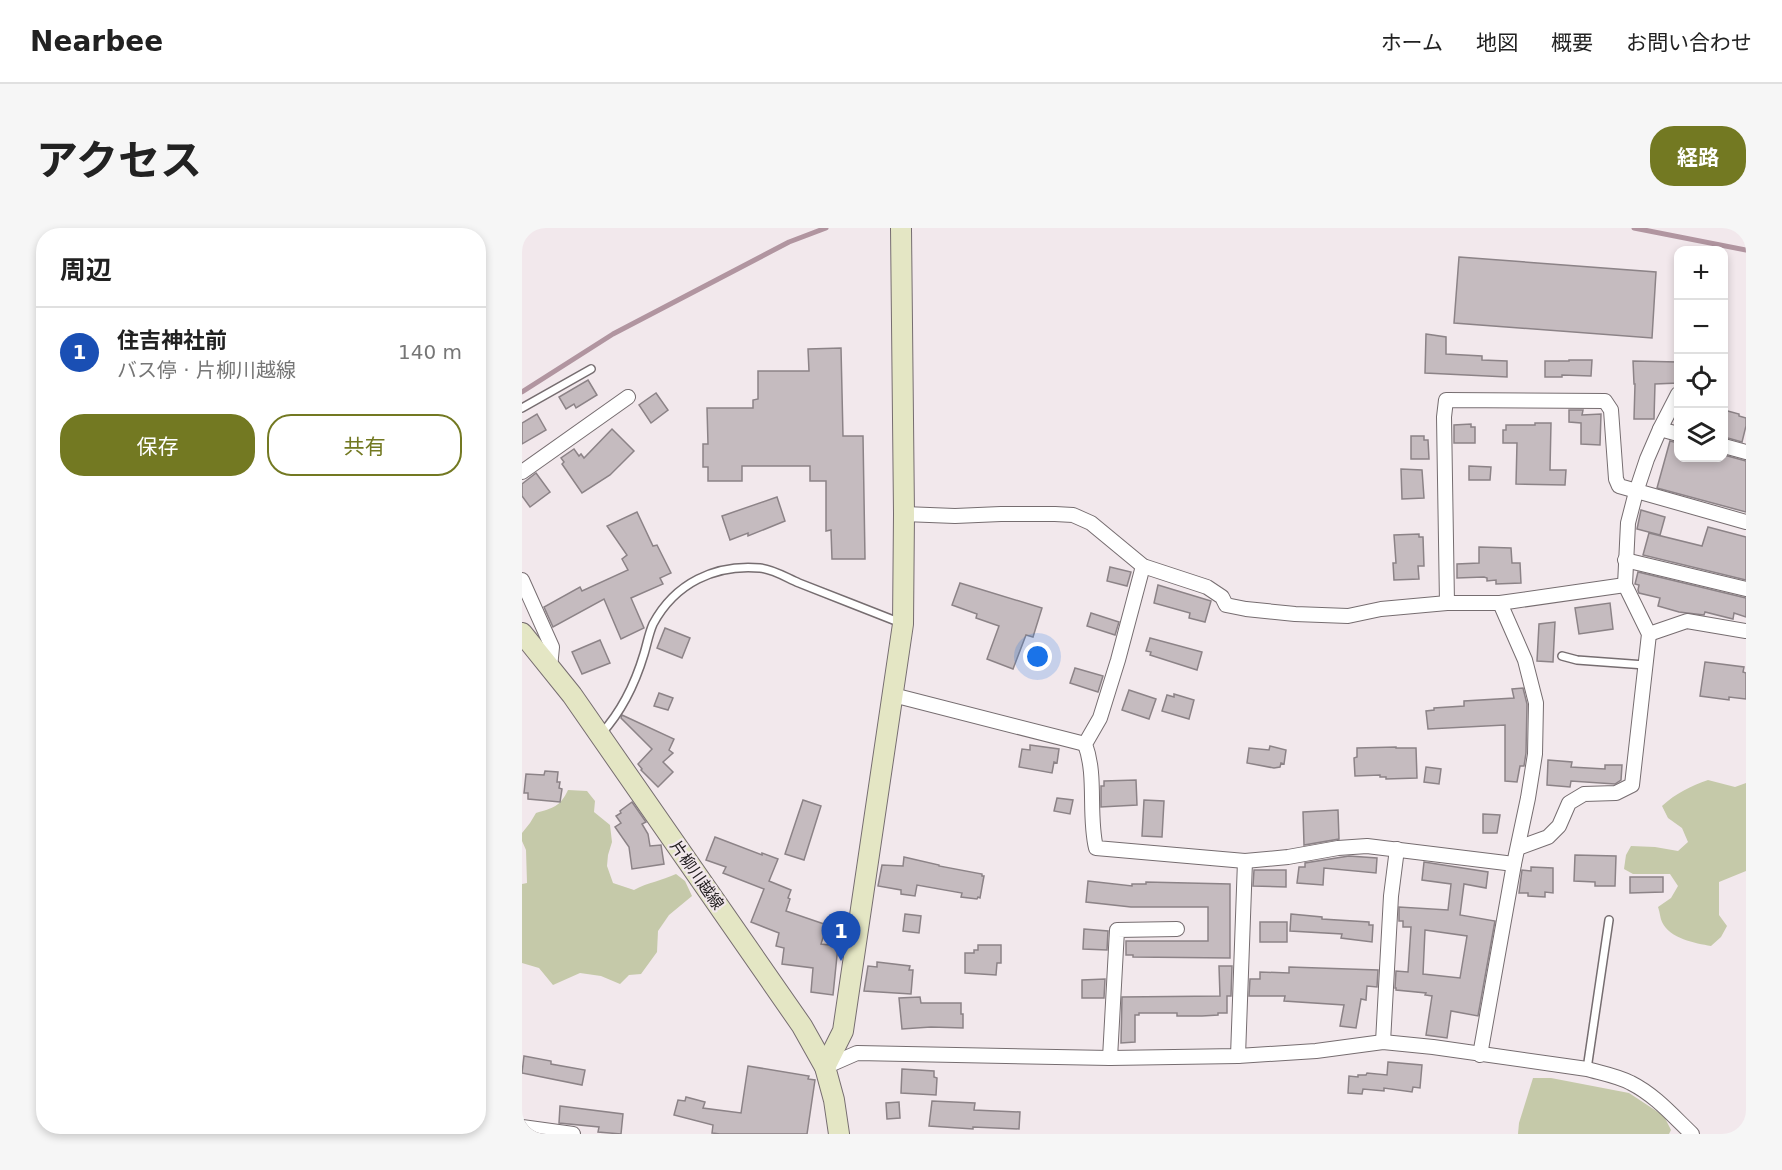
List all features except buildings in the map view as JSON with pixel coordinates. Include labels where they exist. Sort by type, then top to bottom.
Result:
[{"type":"street","points":[[825,1067],[843,1030],[903,624],[901,228]]},
{"type":"street","points":[[522,472],[628,397]]},
{"type":"street","points":[[1447,603],[1444,417],[1446,400],[1605,401],[1611,410],[1616,479],[1619,486],[1746,522]]},
{"type":"street","points":[[1518,848],[1548,837],[1559,826],[1569,804],[1584,794],[1616,793],[1632,785],[1649,634],[1625,585],[1628,523],[1647,459],[1659,429],[1674,401]]},
{"type":"street","points":[[1659,429],[1674,433]]},
{"type":"street","points":[[1728,447],[1746,452]]},
{"type":"street","points":[[904,514],[1073,515],[1090,523],[1143,566],[1207,587],[1222,597],[1226,605],[1295,614],[1348,616],[1381,609],[1447,603],[1500,603],[1625,585]]},
{"type":"street","points":[[1625,560],[1746,589]]},
{"type":"street","points":[[1143,566],[1100,718],[1085,744],[1090,758],[1092,831],[1096,848],[1245,861],[1367,846],[1514,864]]},
{"type":"street","points":[[522,580],[552,647],[550,668]]},
{"type":"street","points":[[1480,1054],[1535,754],[1536,703],[1525,660],[1500,603]]},
{"type":"street","points":[[1649,634],[1686,621],[1746,631]]},
{"type":"street","name":"片柳川越線","points":[[522,633],[600,735],[802,1026],[825,1067],[834,1100],[838,1134]]},
{"type":"street","points":[[893,695],[1085,744]]},
{"type":"street","points":[[1383,1042],[1391,896],[1396,849]]},
{"type":"street","points":[[1238,1056],[1245,861]]},
{"type":"street","points":[[1110,1058],[1117,930],[1177,929]]},
{"type":"street","points":[[825,1067],[857,1053],[1110,1058],[1238,1056],[1316,1051],[1383,1042],[1587,1069],[1630,1083],[1660,1103],[1692,1134]]},
{"type":"street","points":[[522,1127],[573,1134]]},
{"type":"lane","points":[[522,408],[591,369]]},
{"type":"lane","points":[[600,735],[615,720],[627,698],[644,657],[652,625],[670,598],[712,572],[763,568],[903,624]]},
{"type":"lane","points":[[1562,656],[1577,660],[1646,665]]},
{"type":"lane","points":[[1587,1069],[1609,920]]},
{"type":"green space","points":[[1708,780],[1735,787],[1746,783],[1746,871],[1719,882],[1719,915],[1727,926],[1721,937],[1711,946],[1691,942],[1677,936],[1662,922],[1658,907],[1671,898],[1678,886],[1670,874],[1633,874],[1624,869],[1626,855],[1631,846],[1678,851],[1688,842],[1682,828],[1668,818],[1662,806],[1684,790]]},
{"type":"green space","points":[[568,790],[587,791],[595,801],[594,812],[610,825],[612,842],[607,866],[613,883],[634,890],[676,874],[685,881],[692,896],[669,915],[658,931],[657,952],[641,974],[629,975],[620,984],[601,976],[580,973],[553,985],[539,968],[522,963],[522,884],[527,883],[526,850],[522,841],[522,833],[536,813],[555,806]]},
{"type":"green space","points":[[1533,1078],[1551,1078],[1629,1093],[1664,1116],[1671,1130],[1669,1134],[1518,1134],[1519,1123]]},
{"type":"waterway","points":[[522,392],[613,334],[789,242],[826,228]]},
{"type":"waterway","points":[[1634,228],[1746,250]]},
{"type":"place","name":"住吉神社前","points":[[841,961]]}]
